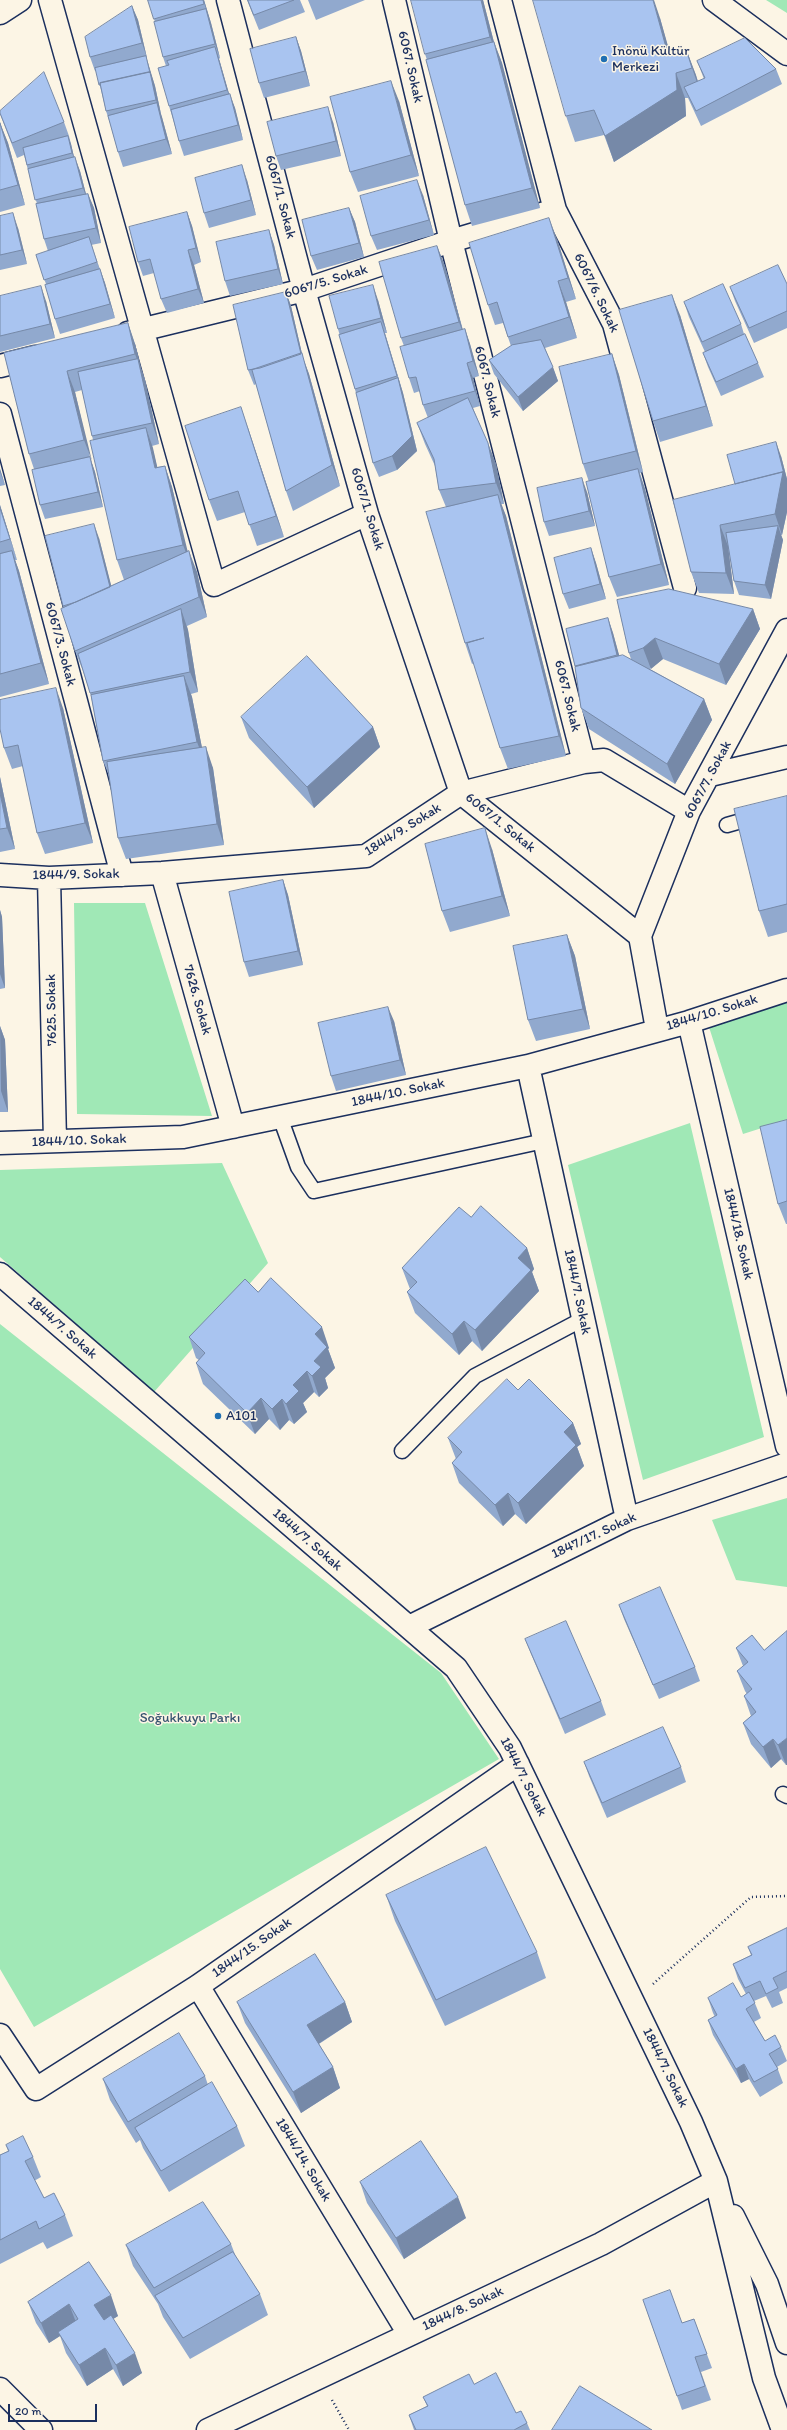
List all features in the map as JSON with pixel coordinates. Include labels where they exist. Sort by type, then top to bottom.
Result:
[{"type":"street","points":[[0,13],[20,0]]},
{"type":"street","points":[[50,0],[214,585],[367,514]]},
{"type":"street","name":"6067/1. Sokak","points":[[228,0],[304,290],[367,514],[461,793],[640,936]]},
{"type":"street","name":"6067. Sokak","points":[[394,0],[451,241],[584,762]]},
{"type":"street","name":"6067/6. Sokak","points":[[500,0],[555,210],[614,324],[685,588]]},
{"type":"street","points":[[714,0],[787,54]]},
{"type":"street","name":"6067/5. Sokak","points":[[105,339],[304,290],[451,241],[555,210]]},
{"type":"street","points":[[0,366],[53,353]]},
{"type":"street","name":"6067/3. Sokak","points":[[0,414],[122,874]]},
{"type":"street","name":"6067/7. Sokak","points":[[640,936],[689,811],[710,775],[787,630]]},
{"type":"street","points":[[710,775],[787,757]]},
{"type":"street","name":"1844/9. Sokak","points":[[0,875],[49,878],[162,873],[366,856],[461,793],[584,762],[604,760],[689,811]]},
{"type":"street","name":"7626. Sokak","points":[[162,873],[233,1127]]},
{"type":"street","name":"7625. Sokak","points":[[49,878],[55,1141]]},
{"type":"street","points":[[640,936],[657,1029]]},
{"type":"street","name":"1844/10. Sokak","points":[[0,1143],[183,1137],[528,1066],[657,1029],[689,1022],[787,990]]},
{"type":"street","name":"1844/18. Sokak","points":[[689,1022],[787,1446]]},
{"type":"street","name":"1844/7. Sokak","points":[[528,1066],[627,1519]]},
{"type":"street","name":"1844/7. Sokak","points":[[0,1274],[456,1668],[510,1748],[692,2122],[716,2181],[764,2378],[783,2430]]},
{"type":"street","name":"1847/17. Sokak","points":[[409,1627],[627,1519],[787,1464]]},
{"type":"street","name":"1844/15. Sokak","points":[[0,2035],[36,2089],[198,1986],[518,1764]]},
{"type":"street","name":"1844/14. Sokak","points":[[198,1986],[409,2334]]},
{"type":"street","points":[[716,2181],[768,2284],[787,2344]]},
{"type":"street","name":"1844/8. Sokak","points":[[208,2430],[601,2244],[716,2181]]},
{"type":"street","points":[[0,2389],[41,2430]]},
{"type":"lane","points":[[727,825],[787,808]]},
{"type":"lane","points":[[280,1117],[298,1167],[314,1191],[544,1141]]},
{"type":"lane","points":[[402,1451],[475,1376],[583,1319]]},
{"type":"path","points":[[633,2002],[751,1897],[787,1896]]},
{"type":"path","points":[[320,2377],[349,2430]]},
{"type":"green space","points":[[766,0],[787,0],[787,13]]},
{"type":"green space","points":[[74,903],[145,903],[212,1116],[77,1114]]},
{"type":"green space","points":[[787,1002],[787,1120],[743,1134],[709,1027]]},
{"type":"green space","points":[[690,1123],[764,1437],[643,1480],[568,1165]]},
{"type":"green space","points":[[222,1163],[268,1263],[154,1392],[0,1257],[0,1170]]},
{"type":"green space","name":"Soğukkuyu Parkı","points":[[0,1324],[441,1673],[499,1759],[34,2027],[0,1969]]},
{"type":"green space","points":[[787,1498],[787,1587],[736,1580],[712,1520]]},
{"type":"building","points":[[148,0],[203,0],[204,4],[154,19]]},
{"type":"building","points":[[248,0],[294,0],[254,15]]},
{"type":"building","points":[[411,0],[481,0],[490,37],[425,54]]},
{"type":"building","points":[[533,0],[653,0],[667,51],[686,49],[692,68],[676,73],[677,90],[605,136],[594,110],[566,116]]},
{"type":"building","points":[[132,6],[142,43],[90,57],[85,37]]},
{"type":"building","points":[[206,9],[215,44],[163,57],[154,22]]},
{"type":"building","points":[[296,37],[305,71],[259,83],[250,49]]},
{"type":"building","points":[[745,38],[776,69],[696,111],[684,87],[705,78],[697,61]]},
{"type":"building","points":[[494,42],[532,188],[465,205],[426,60]]},
{"type":"building","points":[[215,47],[227,90],[169,106],[158,68],[169,65],[167,61]]},
{"type":"building","points":[[146,56],[150,72],[100,83],[99,85],[95,68]]},
{"type":"building","points":[[44,72],[64,122],[12,143],[0,111]]},
{"type":"building","points":[[150,72],[156,100],[106,111],[100,83]]},
{"type":"building","points":[[391,81],[411,155],[350,172],[330,97]]},
{"type":"building","points":[[230,94],[238,125],[179,141],[171,110]]},
{"type":"building","points":[[157,103],[166,139],[118,152],[108,116]]},
{"type":"building","points":[[328,107],[336,141],[276,156],[267,122]]},
{"type":"building","points":[[0,123],[18,185],[0,190]]},
{"type":"building","points":[[68,136],[72,153],[27,165],[23,148]]},
{"type":"building","points":[[75,157],[83,188],[35,200],[28,169]]},
{"type":"building","points":[[242,165],[251,200],[204,213],[195,178]]},
{"type":"building","points":[[417,180],[429,220],[371,236],[360,196]]},
{"type":"building","points":[[88,194],[96,228],[44,239],[36,204]]},
{"type":"building","points":[[349,208],[359,243],[311,256],[302,220]]},
{"type":"building","points":[[187,212],[196,248],[188,250],[198,289],[161,299],[150,259],[138,262],[129,227]]},
{"type":"building","points":[[13,213],[22,250],[0,255],[0,216]]},
{"type":"building","points":[[549,218],[568,278],[558,281],[569,317],[508,337],[497,302],[488,305],[469,243]]},
{"type":"building","points":[[269,230],[278,269],[225,281],[216,242]]},
{"type":"building","points":[[89,237],[97,262],[44,280],[36,255]]},
{"type":"building","points":[[437,246],[459,322],[401,338],[379,262]]},
{"type":"building","points":[[778,265],[787,284],[787,311],[749,328],[730,287]]},
{"type":"building","points":[[100,269],[110,304],[55,319],[45,285]]},
{"type":"building","points":[[723,284],[741,324],[702,342],[684,302]]},
{"type":"building","points":[[373,285],[381,318],[338,329],[329,296]]},
{"type":"building","points":[[41,286],[50,324],[0,336],[0,296]]},
{"type":"building","points":[[286,292],[301,354],[260,368],[248,370],[233,305]]},
{"type":"building","points":[[672,295],[706,406],[653,421],[619,310]]},
{"type":"building","points":[[381,322],[397,376],[355,389],[339,335]]},
{"type":"building","points":[[128,323],[135,354],[67,371],[84,440],[29,454],[4,353]]},
{"type":"building","points":[[465,329],[473,361],[467,363],[475,391],[423,405],[416,377],[409,378],[400,347]]},
{"type":"building","points":[[745,334],[758,363],[716,382],[703,353]]},
{"type":"building","points":[[541,340],[553,367],[518,397],[489,360],[512,345]]},
{"type":"building","points":[[302,353],[332,465],[286,491],[252,370]]},
{"type":"building","points":[[612,354],[636,451],[583,464],[559,367]]},
{"type":"building","points":[[138,359],[152,423],[92,436],[78,372]]},
{"type":"building","points":[[398,378],[412,436],[392,456],[373,463],[356,393]]},
{"type":"building","points":[[468,398],[488,443],[496,483],[439,490],[434,459],[417,423]]},
{"type":"building","points":[[241,407],[276,516],[249,525],[238,491],[209,500],[185,426]]},
{"type":"building","points":[[146,428],[155,468],[165,466],[183,545],[117,560],[90,441]]},
{"type":"building","points":[[776,442],[785,478],[783,472],[735,484],[727,455]]},
{"type":"building","points":[[90,457],[98,492],[40,505],[32,470]]},
{"type":"building","points":[[638,469],[661,564],[609,577],[586,482]]},
{"type":"building","points":[[783,472],[775,514],[720,525],[726,573],[691,572],[673,500]]},
{"type":"building","points":[[582,478],[589,511],[544,522],[537,488]]},
{"type":"building","points":[[498,495],[559,736],[500,748],[467,643],[484,638],[465,643],[426,512]]},
{"type":"building","points":[[0,508],[10,539],[0,542]]},
{"type":"building","points":[[94,524],[110,587],[63,606],[45,536]]},
{"type":"building","points":[[778,526],[765,585],[734,581],[726,533]]},
{"type":"building","points":[[591,548],[600,584],[563,594],[554,558]]},
{"type":"building","points":[[12,551],[41,663],[0,674],[0,554]]},
{"type":"building","points":[[189,551],[199,597],[75,651],[61,609]]},
{"type":"building","points":[[669,589],[753,609],[719,664],[655,638],[643,648],[629,653],[617,600]]},
{"type":"building","points":[[181,609],[190,672],[90,693],[78,654]]},
{"type":"building","points":[[608,618],[617,655],[575,666],[566,629]]},
{"type":"building","points":[[623,655],[704,699],[667,764],[581,708],[575,667]]},
{"type":"building","points":[[307,656],[373,727],[307,787],[241,717]]},
{"type":"building","points":[[184,676],[197,742],[103,761],[91,695]]},
{"type":"building","points":[[56,688],[85,823],[37,833],[18,745],[4,748],[0,729],[0,700]]},
{"type":"building","points":[[206,747],[217,824],[118,838],[107,762]]},
{"type":"building","points":[[0,793],[7,828],[0,829]]},
{"type":"building","points":[[787,796],[787,904],[759,911],[734,809]]},
{"type":"building","points":[[485,828],[502,896],[442,911],[425,844]]},
{"type":"building","points":[[283,880],[298,951],[244,962],[229,892]]},
{"type":"building","points":[[567,935],[583,1009],[528,1020],[513,946]]},
{"type":"building","points":[[388,1007],[400,1060],[331,1076],[318,1023]]},
{"type":"building","points":[[787,1120],[787,1201],[778,1204],[760,1127]]},
{"type":"building","points":[[481,1206],[527,1248],[518,1258],[531,1270],[475,1330],[464,1321],[452,1334],[407,1292],[417,1282],[402,1268],[459,1207],[471,1217]]},
{"type":"building","points":[[271,1278],[322,1327],[315,1334],[327,1347],[314,1361],[321,1367],[312,1376],[307,1371],[293,1385],[299,1391],[286,1404],[282,1399],[272,1409],[261,1398],[247,1413],[196,1363],[205,1353],[189,1337],[245,1279],[258,1292]]},
{"type":"building","points":[[507,1379],[518,1390],[529,1379],[573,1423],[564,1432],[576,1445],[518,1503],[508,1493],[495,1505],[452,1463],[462,1452],[448,1438]]},
{"type":"building","points":[[660,1587],[695,1667],[653,1685],[619,1605]]},
{"type":"building","points":[[566,1621],[601,1701],[560,1719],[525,1639]]},
{"type":"building","points":[[787,1631],[787,1738],[778,1745],[773,1739],[763,1747],[743,1723],[756,1712],[744,1696],[752,1689],[737,1671],[748,1662],[736,1648],[752,1635],[764,1650]]},
{"type":"building","points":[[663,1727],[681,1767],[602,1803],[584,1762]]},
{"type":"building","points":[[486,1847],[537,1952],[436,2000],[386,1895]]},
{"type":"building","points":[[787,1928],[787,1971],[773,1978],[778,1988],[766,1994],[760,1981],[745,1988],[733,1964],[752,1955],[748,1947]]},
{"type":"building","points":[[315,1954],[345,2002],[307,2025],[333,2067],[293,2092],[237,2002]]},
{"type":"building","points":[[733,1983],[741,1997],[749,1992],[755,2003],[746,2009],[765,2041],[775,2035],[781,2047],[769,2054],[778,2069],[754,2082],[744,2064],[736,2069],[708,2020],[717,2015],[708,1998]]},
{"type":"building","points":[[179,2033],[205,2076],[128,2122],[103,2079]]},
{"type":"building","points":[[212,2082],[237,2126],[161,2171],[135,2128]]},
{"type":"building","points":[[23,2136],[33,2157],[25,2161],[44,2198],[54,2193],[65,2215],[39,2229],[36,2221],[0,2240],[0,2155],[9,2151],[6,2145]]},
{"type":"building","points":[[421,2141],[458,2197],[396,2238],[360,2182]]},
{"type":"building","points":[[203,2202],[231,2244],[154,2288],[126,2245]]},
{"type":"building","points":[[233,2252],[260,2294],[183,2338],[155,2296]]},
{"type":"building","points":[[89,2262],[111,2295],[94,2305],[104,2320],[111,2315],[135,2353],[116,2365],[105,2348],[79,2365],[58,2332],[78,2319],[69,2304],[41,2323],[28,2302]]},
{"type":"building","points":[[670,2290],[682,2323],[694,2319],[707,2354],[695,2357],[705,2386],[677,2396],[643,2300]]},
{"type":"building","points":[[496,2373],[516,2413],[521,2411],[527,2423],[514,2430],[416,2430],[409,2415],[428,2406],[423,2397],[469,2374],[474,2384]]},
{"type":"building","points":[[580,2386],[652,2430],[552,2430]]},
{"type":"place","name":"Inönü Kültür Merkezi","points":[[604,59]]},
{"type":"place","name":"A101","points":[[218,1416]]}]
